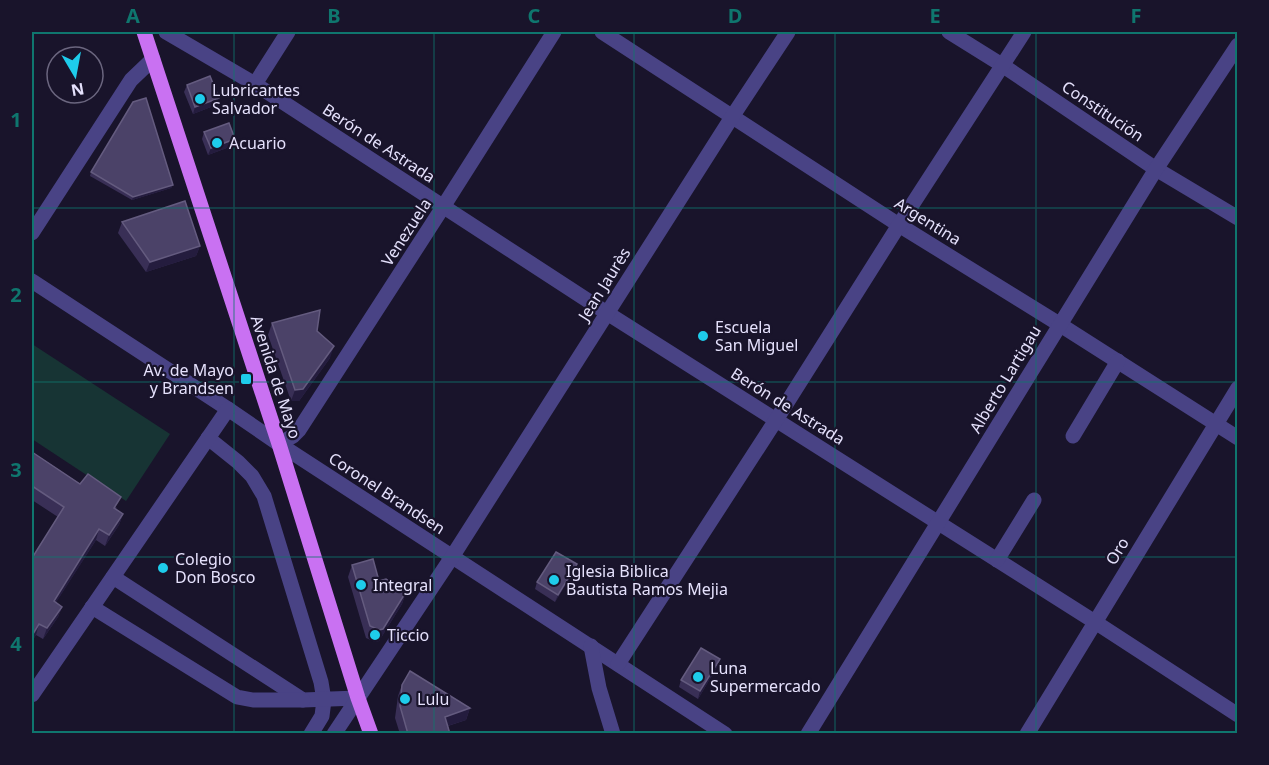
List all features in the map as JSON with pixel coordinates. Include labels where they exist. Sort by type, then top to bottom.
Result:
[{"type":"main road","name":"Avenida de Mayo","points":[[144,32],[371,734]]},
{"type":"street","name":"Berón de Astrada","points":[[166,32],[255,84],[608,313],[1238,715]]},
{"type":"street","points":[[255,84],[288,32]]},
{"type":"street","name":"Venezuela","points":[[279,444],[299,430],[554,32]]},
{"type":"street","name":"Argentina","points":[[602,32],[899,225],[1238,438]]},
{"type":"street","name":"Jean Jaurès","points":[[334,734],[452,557],[788,32]]},
{"type":"street","name":"Constitución","points":[[949,32],[1156,169],[1238,219]]},
{"type":"street","points":[[618,664],[1024,32]]},
{"type":"street","name":"Alberto Lartigau","points":[[808,734],[1059,324],[1156,169],[1238,45]]},
{"type":"street","points":[[32,233],[131,80],[153,59]]},
{"type":"street","name":"Coronel Brandsen","points":[[32,281],[725,734]]},
{"type":"street","points":[[1073,436],[1118,361]]},
{"type":"street","name":"Oro","points":[[1027,734],[1238,388]]},
{"type":"street","points":[[32,695],[228,409]]},
{"type":"street","points":[[208,438],[252,476],[264,496],[328,699],[322,716],[311,734]]},
{"type":"street","points":[[997,560],[1034,500]]},
{"type":"street","points":[[113,577],[303,700]]},
{"type":"street","points":[[92,607],[237,697],[253,700],[358,698]]},
{"type":"street","points":[[591,646],[599,688],[613,734]]},
{"type":"green space","points":[[32,344],[170,434],[126,501],[32,439]]},
{"type":"building","name":"Lubricantes Salvador","points":[[210,76],[219,98],[195,107],[187,85]]},
{"type":"building","points":[[146,98],[173,185],[133,197],[91,172],[133,102]]},
{"type":"building","points":[[229,123],[235,139],[211,148],[204,132]]},
{"type":"building","points":[[185,201],[200,246],[150,262],[122,222]]},
{"type":"building","points":[[320,310],[317,331],[334,346],[303,389],[295,390],[272,323]]},
{"type":"building","points":[[32,452],[80,484],[88,474],[121,497],[114,508],[123,514],[109,535],[99,529],[54,601],[62,607],[47,628],[39,624],[33,634],[32,558],[64,507],[32,486]]},
{"type":"building","name":"Iglesia Biblica Bautista Ramos Mejia","points":[[556,552],[577,564],[558,595],[537,582]]},
{"type":"building","points":[[373,559],[379,581],[386,579],[406,592],[383,629],[379,630],[370,626],[352,565]]},
{"type":"building","name":"Luna Supermercado","points":[[701,648],[720,659],[700,691],[681,680]]},
{"type":"building","points":[[410,671],[470,708],[445,717],[450,734],[408,734],[400,706],[402,685]]},
{"type":"place","name":"Lubricantes Salvador","points":[[200,99]]},
{"type":"place","name":"Acuario","points":[[217,143]]},
{"type":"place","name":"Escuela San Miguel","points":[[703,336]]},
{"type":"place","name":"Av. de Mayo y Brandsen","points":[[246,379]]},
{"type":"place","name":"Colegio Don Bosco","points":[[163,568]]},
{"type":"place","name":"Iglesia Biblica Bautista Ramos Mejia","points":[[554,580]]},
{"type":"place","name":"Integral","points":[[361,585]]},
{"type":"place","name":"Ticcio","points":[[375,635]]},
{"type":"place","name":"Luna Supermercado","points":[[698,677]]},
{"type":"place","name":"Lulu","points":[[405,699]]}]
